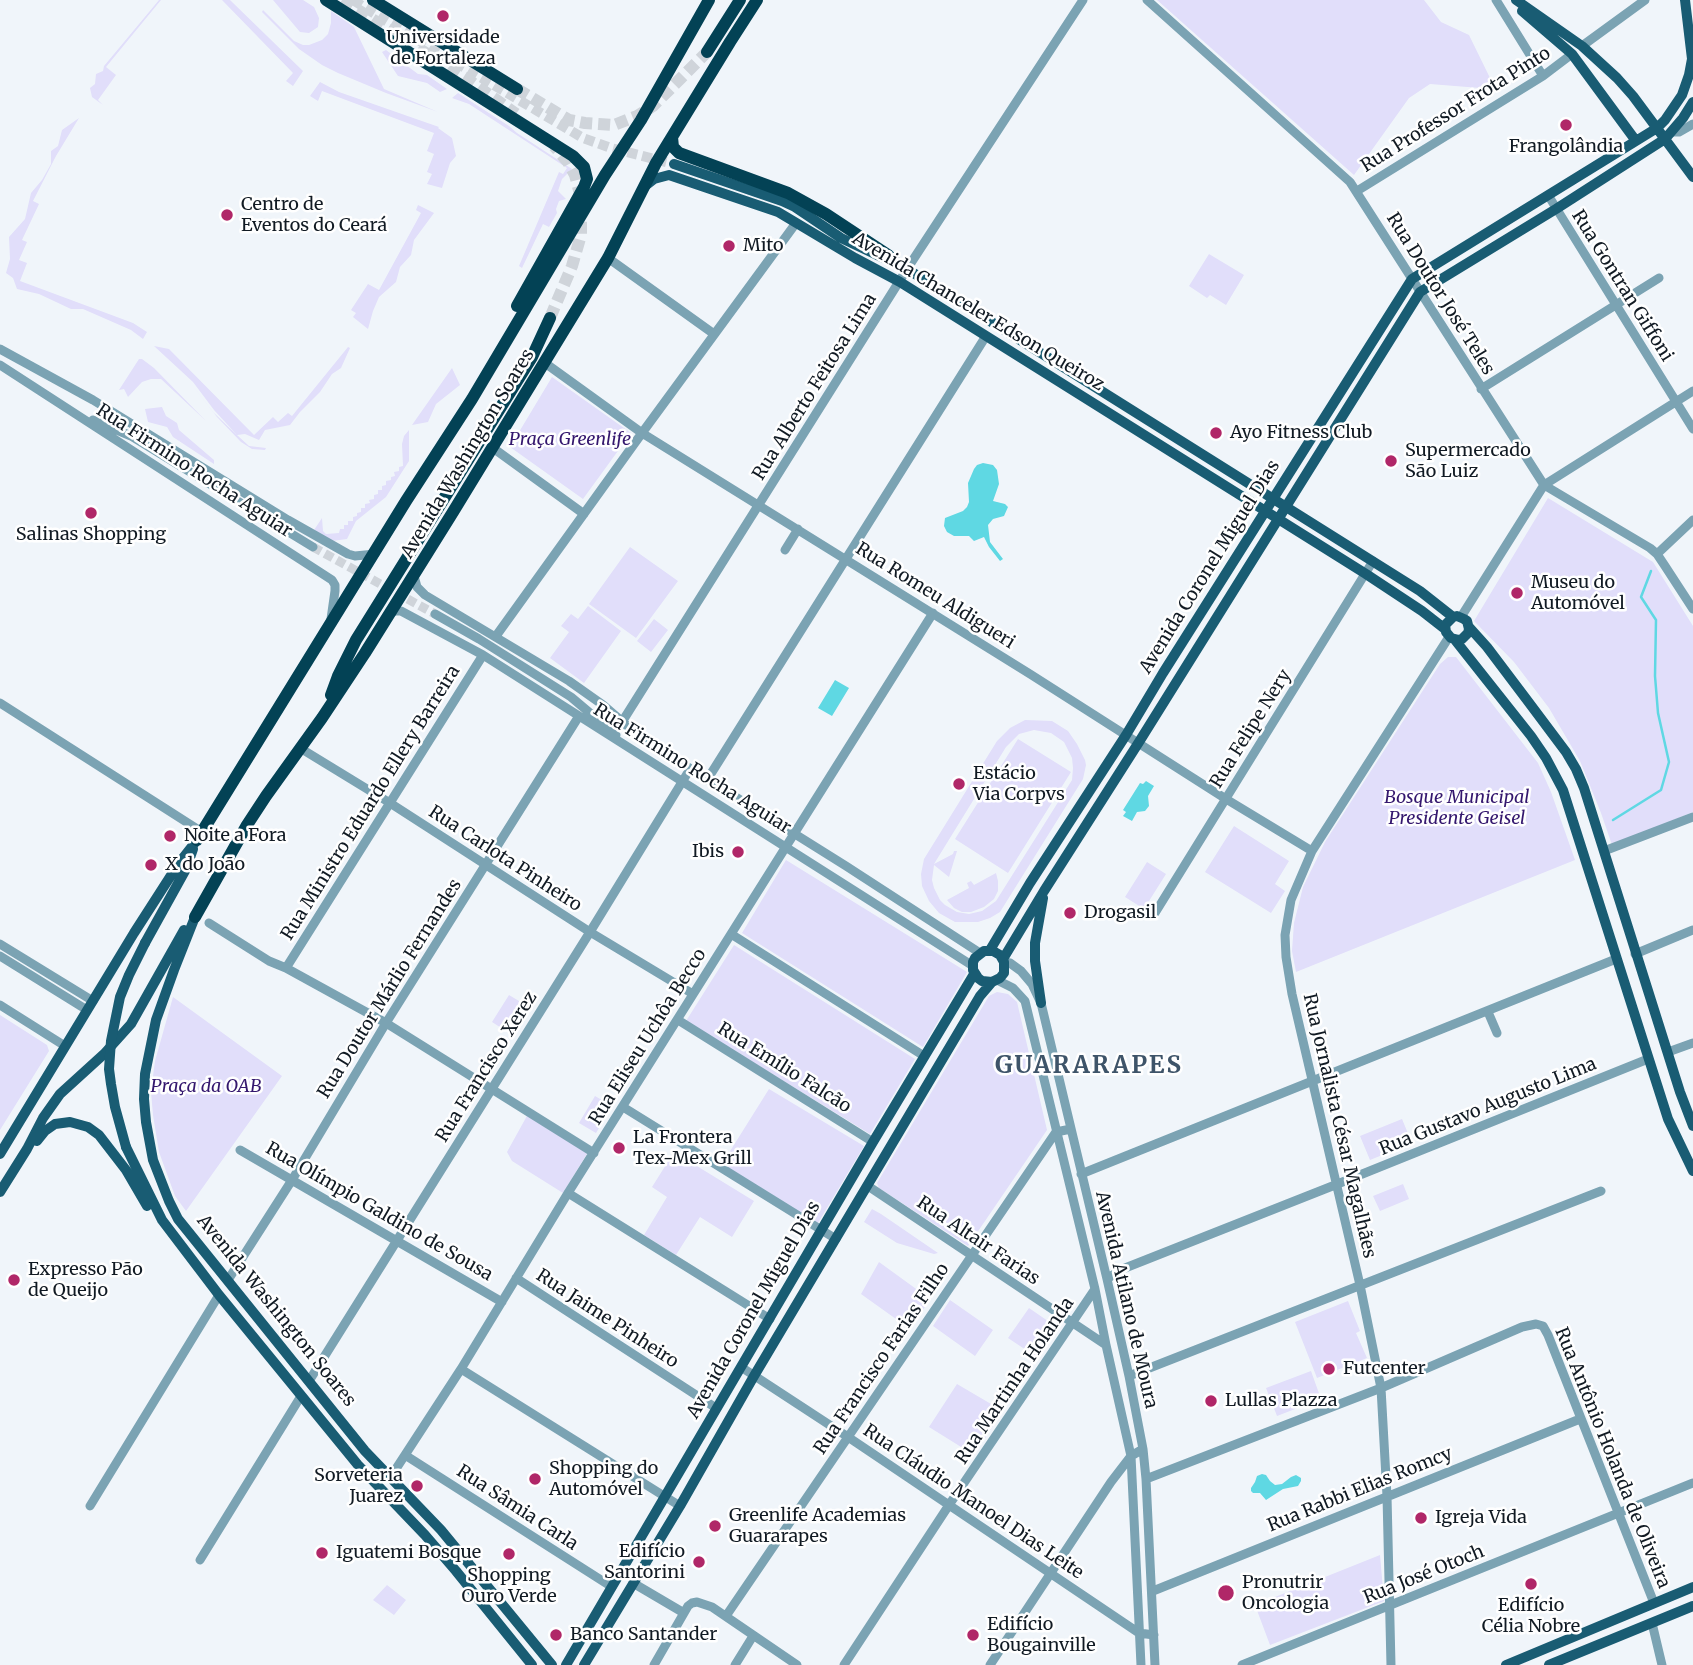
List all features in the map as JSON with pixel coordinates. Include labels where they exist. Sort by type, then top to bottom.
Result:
[{"type":"highway","points":[[326,0],[573,156],[587,173],[584,187],[574,207],[482,370],[472,399]]},
{"type":"highway","points":[[373,0],[517,89]]},
{"type":"highway","name":"Avenida Washington Soares","points":[[200,836],[472,399],[675,63],[709,0]]},
{"type":"highway","points":[[707,52],[740,0]]},
{"type":"highway","name":"Avenida Washington Soares","points":[[195,917],[247,825],[322,718],[493,448],[608,258],[672,137],[757,0]]},
{"type":"highway","points":[[672,137],[673,147],[679,153],[788,193],[826,214],[902,266]]},
{"type":"highway","points":[[322,718],[338,676],[356,640],[531,357],[550,318]]},
{"type":"main road","points":[[1510,0],[1572,54],[1636,141]]},
{"type":"main road","points":[[1516,0],[1582,46],[1617,78],[1657,128],[1668,136],[1693,177]]},
{"type":"main road","name":"Avenida Coronel Miguel Dias","points":[[985,952],[1126,735],[1412,279],[1657,128],[1665,120],[1682,95],[1692,59],[1685,0]]},
{"type":"main road","name":"Avenida Coronel Miguel Dias","points":[[1004,961],[1044,891],[1420,292],[1556,209],[1668,136],[1693,102]]},
{"type":"main road","name":"Avenida Chanceler Edson Queiroz","points":[[674,164],[782,201],[841,238],[902,266],[1274,498],[1457,617]]},
{"type":"main road","name":"Avenida Chanceler Edson Queiroz","points":[[645,186],[654,179],[669,175],[778,212],[900,282],[1279,519],[1422,611],[1450,635],[1546,758],[1563,790],[1668,1119],[1693,1171]]},
{"type":"main road","points":[[1343,388],[1356,396]]},
{"type":"main road","points":[[1087,399],[1128,407]]},
{"type":"main road","points":[[1199,469],[1207,456]]},
{"type":"main road","points":[[1457,617],[1467,621],[1468,627],[1462,639],[1450,635],[1447,622],[1457,617]]},
{"type":"main road","points":[[1468,627],[1566,752],[1584,788],[1635,954],[1693,1126]]},
{"type":"main road","points":[[1184,640],[1196,649]]},
{"type":"main road","name":"Avenida Washington Soares","points":[[200,836],[186,869],[133,966],[120,997],[111,1041],[109,1069],[115,1107],[126,1147],[162,1220],[219,1295],[358,1465],[425,1535],[532,1665]]},
{"type":"main road","name":"Avenida Washington Soares","points":[[0,1154],[178,863],[200,836]]},
{"type":"main road","points":[[1588,864],[1605,856]]},
{"type":"main road","points":[[1041,1003],[1035,943],[1044,891]]},
{"type":"main road","points":[[1601,908],[1619,902]]},
{"type":"main road","name":"Avenida Washington Soares","points":[[27,1149],[43,1118],[60,1094],[104,1054],[131,1024],[167,958],[195,917]]},
{"type":"main road","name":"Avenida Washington Soares","points":[[195,917],[169,982],[153,1033],[145,1074],[144,1109],[153,1160],[169,1201],[178,1219],[365,1451],[441,1530],[552,1665]]},
{"type":"main road","points":[[985,952],[997,953],[1004,961],[1004,973],[995,981],[982,981],[974,970],[975,958],[985,952]]},
{"type":"main road","name":"Avenida Coronel Miguel Dias","points":[[566,1665],[924,1056],[967,989],[974,970]]},
{"type":"main road","name":"Avenida Coronel Miguel Dias","points":[[584,1665],[979,996],[995,981]]},
{"type":"main road","points":[[0,1192],[27,1149],[44,1131],[55,1124],[70,1122],[88,1127],[99,1135],[126,1170],[150,1211],[162,1220]]},
{"type":"main road","points":[[691,1453],[705,1462]]},
{"type":"main road","points":[[1506,1665],[1693,1587]]},
{"type":"main road","points":[[1544,1648],[1542,1660],[1550,1665],[1693,1606]]},
{"type":"street","name":"Rua Alberto Feitosa Lima","points":[[622,722],[900,282],[902,266],[1083,0]]},
{"type":"street","name":"Rua Doutor José Teles","points":[[1147,0],[1357,191],[1481,389],[1545,485],[1657,554],[1693,609]]},
{"type":"street","points":[[1496,0],[1542,76]]},
{"type":"street","points":[[1582,46],[1645,0]]},
{"type":"street","name":"Rua Professor Frota Pinto","points":[[1357,191],[1542,76],[1572,54]]},
{"type":"street","name":"Avenida Coronel Miguel Dias","points":[[1668,136],[1693,124]]},
{"type":"street","name":"Rua Gontran Giffoni","points":[[1548,195],[1693,429]]},
{"type":"street","points":[[496,636],[796,223]]},
{"type":"street","points":[[608,258],[714,334]]},
{"type":"street","points":[[1481,389],[1659,278]]},
{"type":"street","points":[[707,780],[986,336]]},
{"type":"street","name":"Rua Firmino Rocha Aguiar","points":[[0,349],[93,400],[284,518],[348,554],[374,554]]},
{"type":"street","name":"Rua Romeu Aldigueri","points":[[545,363],[642,433],[1226,799],[1312,850]]},
{"type":"street","name":"Rua Firmino Rocha Aguiar","points":[[0,365],[332,580],[335,591],[330,624]]},
{"type":"street","points":[[1457,617],[1545,485],[1693,391]]},
{"type":"street","points":[[78,415],[131,436],[313,547]]},
{"type":"street","points":[[493,448],[584,514]]},
{"type":"street","points":[[1657,554],[1693,520]]},
{"type":"street","points":[[785,550],[798,529]]},
{"type":"street","name":"Rua Felipe Nery","points":[[1155,913],[1373,561]]},
{"type":"street","name":"Rua Firmino Rocha Aguiar","points":[[414,576],[417,587],[425,596],[569,681],[603,705],[640,737],[985,952]]},
{"type":"street","name":"Rua Firmino Rocha Aguiar","points":[[390,613],[401,611],[483,655],[974,970]]},
{"type":"street","name":"Rua Eliseu Uchôa Becco","points":[[390,1478],[461,1369],[568,1193],[933,613]]},
{"type":"street","points":[[435,614],[571,697],[628,746]]},
{"type":"street","name":"Rua Jornalista César Magalhães","points":[[1391,1665],[1381,1388],[1360,1285],[1292,994],[1285,935],[1291,900],[1312,850],[1450,635]]},
{"type":"street","name":"Rua Ministro Eduardo Ellery Barreira","points":[[286,968],[483,655]]},
{"type":"street","points":[[0,703],[200,836]]},
{"type":"street","name":"Rua Doutor Márlio Fernandes","points":[[228,1280],[579,716]]},
{"type":"street","name":"Rua Carlota Pinheiro","points":[[300,748],[693,995]]},
{"type":"street","name":"Rua Francisco Xerez","points":[[309,1381],[690,769]]},
{"type":"street","points":[[1605,856],[1693,817]]},
{"type":"street","points":[[209,923],[269,961],[386,1023],[594,1153]]},
{"type":"street","points":[[1635,954],[1693,930]]},
{"type":"street","points":[[731,934],[924,1056]]},
{"type":"street","points":[[0,944],[90,1006]]},
{"type":"street","points":[[0,956],[90,1006]]},
{"type":"street","points":[[1082,1174],[1616,960]]},
{"type":"street","name":"Avenida Atilano de Moura","points":[[1004,961],[1021,971],[1032,984],[1041,1003],[1129,1376],[1146,1479],[1155,1665]]},
{"type":"street","name":"Avenida Atilano de Moura","points":[[995,981],[1013,988],[1025,1001],[1095,1289],[1131,1456],[1140,1664]]},
{"type":"street","points":[[0,1005],[65,1046]]},
{"type":"street","points":[[1488,1012],[1497,1033]]},
{"type":"street","name":"Rua Emílio Falcão","points":[[678,1020],[873,1142]]},
{"type":"street","points":[[1668,1052],[1693,1043]]},
{"type":"street","name":"Rua Gustavo Augusto Lima","points":[[1107,1279],[1120,1270],[1648,1059]]},
{"type":"street","points":[[623,1107],[836,1239]]},
{"type":"street","points":[[1056,1132],[1071,1129]]},
{"type":"street","name":"Rua Francisco Farias Filho","points":[[726,1616],[1056,1132]]},
{"type":"street","name":"Rua Olímpio Galdino de Sousa","points":[[240,1150],[502,1302]]},
{"type":"street","name":"Rua Altair Farias","points":[[868,1186],[1106,1345]]},
{"type":"street","points":[[1129,1376],[1601,1191]]},
{"type":"street","points":[[568,1193],[769,1319]]},
{"type":"street","name":"Rua Jaime Pinheiro","points":[[516,1279],[716,1408]]},
{"type":"street","name":"Rua Martinha Holanda","points":[[844,1665],[1095,1289]]},
{"type":"street","points":[[90,1506],[219,1295]]},
{"type":"street","name":"Rua Antônio Holanda de Oliveira","points":[[1381,1388],[1522,1327],[1536,1324],[1543,1326],[1654,1603]]},
{"type":"street","name":"Rua Cláudio Manoel Dias Leite","points":[[741,1367],[1139,1633],[1154,1635]]},
{"type":"street","points":[[461,1369],[680,1506]]},
{"type":"street","points":[[1146,1479],[1381,1388]]},
{"type":"street","points":[[200,1560],[301,1396]]},
{"type":"street","name":"Rua Rabbi Elias Romcy","points":[[1153,1591],[1580,1419]]},
{"type":"street","points":[[990,1665],[1111,1482],[1131,1456],[1143,1449]]},
{"type":"street","name":"Rua Sâmia Carla","points":[[405,1455],[612,1587]]},
{"type":"street","name":"Rua José Otoch","points":[[1242,1665],[1693,1483]]},
{"type":"street","points":[[633,1583],[684,1613]]},
{"type":"street","points":[[654,1665],[692,1602],[701,1603],[726,1616],[797,1665]]},
{"type":"street","points":[[1652,1623],[1662,1665]]},
{"type":"street","points":[[735,1665],[754,1636]]},
{"type":"green space","points":[[159,0],[106,67],[116,75],[98,100],[103,105],[92,97],[90,88],[95,84],[96,74],[103,71],[104,66]]},
{"type":"green space","points":[[222,0],[230,0],[303,71],[293,86],[286,81],[293,73]]},
{"type":"green space","points":[[273,0],[303,0],[314,7],[319,18],[318,27],[309,33],[300,32]]},
{"type":"green space","points":[[1157,0],[1424,0],[1441,22],[1469,35],[1491,80],[1480,88],[1430,84],[1409,98],[1354,175]]},
{"type":"green space","points":[[263,10],[294,41],[303,45],[322,40],[328,34],[331,11],[354,27],[384,89],[438,112],[322,65],[299,49]]},
{"type":"green space","points":[[386,50],[418,74],[427,75],[447,89],[440,92],[427,83],[398,76],[382,52]]},
{"type":"green space","points":[[320,82],[339,92],[439,127],[452,138],[456,156],[450,163],[442,188],[427,184],[432,174],[427,172],[434,154],[427,151],[434,133],[322,91],[318,101],[310,96]]},
{"type":"green space","points":[[458,93],[572,169],[562,179],[558,191],[566,199],[559,201],[557,213],[549,227],[543,224],[522,268],[519,266],[559,172],[563,174],[567,168],[469,104],[452,98]]},
{"type":"green space","points":[[79,118],[33,201],[39,204],[22,240],[27,242],[19,260],[27,263],[20,281],[133,323],[147,332],[143,339],[131,330],[83,309],[71,309],[39,294],[17,289],[13,278],[6,273],[10,259],[9,237],[25,219],[31,193],[51,164],[51,151],[58,146],[62,130]]},
{"type":"green space","points":[[418,205],[434,213],[414,240],[411,255],[400,267],[396,282],[379,297],[368,329],[353,317],[356,313],[351,310],[368,284],[379,290],[421,213],[416,210]]},
{"type":"green space","points":[[1209,254],[1244,275],[1226,305],[1210,295],[1207,298],[1189,286]]},
{"type":"green space","points":[[154,346],[169,349],[254,435],[273,417],[278,422],[288,413],[292,416],[348,347],[350,348],[341,368],[332,374],[320,392],[290,425],[265,430],[259,440],[245,434],[237,435],[193,382]]},
{"type":"green space","points":[[139,359],[154,368],[206,421],[161,379],[142,382],[128,397],[124,389],[119,390]]},
{"type":"green space","points":[[452,368],[460,385],[436,404],[428,422],[412,425]]},
{"type":"green space","name":"Praça Greenlife","points":[[552,377],[631,433],[583,499],[510,447]]},
{"type":"green space","points":[[188,380],[214,413],[249,446],[266,448],[252,449],[241,442],[217,417]]},
{"type":"green space","points":[[162,407],[166,416],[177,423],[179,430],[214,460],[214,464],[173,437],[167,427],[148,422],[145,409]]},
{"type":"green space","points":[[409,430],[409,461],[386,497],[356,521],[347,539],[332,541],[314,530],[322,518],[323,531],[326,534],[339,533],[340,529],[344,529],[344,525],[348,525],[348,521],[353,521],[353,517],[361,512],[361,508],[365,508],[365,504],[370,503],[369,500],[374,499],[378,490],[382,490],[386,481],[391,480],[391,477],[395,476],[394,472],[403,466],[402,444]]},
{"type":"green space","points":[[1548,498],[1653,562],[1693,626],[1693,812],[1612,845],[1580,761],[1549,708],[1514,662],[1474,621]]},
{"type":"green space","points":[[630,547],[678,581],[636,638],[589,604]]},
{"type":"green space","points":[[588,606],[621,631],[584,683],[550,658],[569,632],[561,626],[571,614],[578,619]]},
{"type":"green space","points":[[654,619],[668,630],[651,652],[637,641]]},
{"type":"green space","name":"Bosque Municipal Presidente Geisel","points":[[1448,657],[1456,657],[1538,763],[1575,860],[1296,972],[1292,951],[1294,923],[1303,887],[1325,842],[1440,664]]},
{"type":"green space","points":[[1025,720],[1052,721],[1068,731],[1085,760],[1083,779],[1000,912],[978,922],[955,922],[939,913],[929,901],[922,886],[924,859],[997,741],[1010,728]],"holes":[[[1034,730],[1051,733],[1064,742],[1072,758],[1072,780],[996,901],[982,911],[969,914],[957,912],[940,900],[932,880],[934,865],[949,877],[957,851],[934,864],[1006,747],[1019,734]]]},
{"type":"green space","points":[[1018,739],[1071,772],[1008,873],[955,839]]},
{"type":"green space","points":[[1234,826],[1289,861],[1275,884],[1285,891],[1271,913],[1205,872]]},
{"type":"green space","points":[[786,860],[967,972],[923,1047],[742,933]]},
{"type":"green space","points":[[1147,862],[1166,874],[1144,909],[1125,897]]},
{"type":"green space","points":[[996,873],[998,891],[994,899],[984,907],[962,912],[947,900],[969,888],[967,883],[971,881],[974,885]]},
{"type":"green space","points":[[734,945],[915,1059],[870,1134],[686,1021]]},
{"type":"green space","points":[[997,992],[1008,994],[1017,1002],[1047,1130],[968,1246],[879,1188],[877,1183],[989,996]]},
{"type":"green space","points":[[509,995],[524,1004],[506,1031],[492,1022]]},
{"type":"green space","name":"Praça da OAB","points":[[173,997],[282,1076],[186,1211],[175,1196],[159,1152],[151,1092],[155,1061]]},
{"type":"green space","points":[[0,1015],[47,1045],[49,1051],[0,1130]]},
{"type":"green space","points":[[769,1089],[864,1146],[818,1223],[722,1164]]},
{"type":"green space","points":[[595,1096],[612,1106],[596,1133],[579,1123]]},
{"type":"green space","points":[[528,1114],[588,1152],[563,1193],[512,1161],[507,1152]]},
{"type":"green space","points":[[1402,1119],[1412,1143],[1370,1160],[1360,1136]]},
{"type":"green space","points":[[674,1152],[754,1201],[732,1237],[700,1217],[676,1255],[644,1235],[667,1197],[652,1187]]},
{"type":"green space","points":[[1403,1184],[1409,1199],[1380,1211],[1373,1196]]},
{"type":"green space","points":[[872,1209],[938,1253],[897,1243],[864,1222]]},
{"type":"green space","points":[[879,1262],[930,1299],[910,1329],[861,1294]]},
{"type":"green space","points":[[950,1300],[993,1330],[975,1356],[933,1326]]},
{"type":"green space","points":[[1348,1301],[1360,1331],[1356,1333],[1367,1358],[1317,1378],[1295,1322]]},
{"type":"green space","points":[[1029,1308],[1058,1328],[1038,1358],[1008,1338]]},
{"type":"green space","points":[[1311,1371],[1321,1399],[1277,1416],[1266,1388]]},
{"type":"green space","points":[[957,1384],[1003,1411],[974,1455],[929,1427]]},
{"type":"green space","points":[[1380,1555],[1384,1601],[1270,1645],[1255,1605]]},
{"type":"green space","points":[[387,1585],[406,1600],[394,1615],[373,1600]]},
{"type":"water","points":[[977,465],[993,465],[997,470],[999,484],[993,501],[1008,507],[1004,516],[993,519],[988,525],[990,542],[1003,559],[1000,561],[984,537],[974,541],[969,536],[954,536],[947,532],[944,526],[945,518],[967,507],[968,483]]},
{"type":"water","points":[[835,680],[849,688],[832,716],[818,708]]},
{"type":"water","points":[[1146,781],[1154,786],[1148,796],[1149,806],[1145,811],[1137,812],[1132,821],[1123,816],[1126,812],[1123,810],[1140,783]]},
{"type":"water","points":[[1262,1474],[1275,1485],[1282,1484],[1296,1475],[1301,1481],[1298,1486],[1283,1489],[1266,1500],[1260,1493],[1251,1491],[1257,1476]]},
{"type":"waterway","points":[[1613,820],[1661,790],[1669,762],[1658,713],[1655,676],[1656,620],[1641,597],[1651,571]]},
{"type":"tunnel","points":[[342,0],[467,79],[516,114]]},
{"type":"tunnel","points":[[353,0],[583,138],[674,164]]},
{"type":"tunnel","points":[[517,89],[569,120],[614,125],[653,106],[707,52]]},
{"type":"tunnel","points":[[550,318],[572,266],[581,235],[581,198],[575,175],[554,146]]},
{"type":"tunnel","points":[[313,547],[435,614]]},
{"type":"place","name":"Universidade de Fortaleza","points":[[443,16]]},
{"type":"place","name":"Frangolândia","points":[[1566,125]]},
{"type":"place","name":"Centro de Eventos do Ceará","points":[[227,215]]},
{"type":"place","name":"Mito","points":[[729,246]]},
{"type":"place","name":"Ayo Fitness Club","points":[[1216,433]]},
{"type":"place","name":"Supermercado São Luiz","points":[[1391,461]]},
{"type":"place","name":"Salinas Shopping","points":[[91,513]]},
{"type":"place","name":"Museu do Automóvel","points":[[1517,593]]},
{"type":"place","name":"Estácio Via Corpvs","points":[[959,784]]},
{"type":"place","name":"Noite a Fora","points":[[170,836]]},
{"type":"place","name":"Ibis","points":[[738,852]]},
{"type":"place","name":"X do João","points":[[151,865]]},
{"type":"place","name":"Drogasil","points":[[1070,913]]},
{"type":"place","name":"La Frontera Tex-Mex Grill","points":[[619,1148]]},
{"type":"place","name":"Expresso Pão de Queijo","points":[[14,1280]]},
{"type":"place","name":"Futcenter","points":[[1329,1369]]},
{"type":"place","name":"Lullas Plazza","points":[[1211,1401]]},
{"type":"place","name":"Shopping do Automóvel","points":[[535,1479]]},
{"type":"place","name":"Sorveteria Juarez","points":[[417,1486]]},
{"type":"place","name":"Igreja Vida","points":[[1421,1518]]},
{"type":"place","name":"Greenlife Academias Guararapes","points":[[715,1526]]},
{"type":"place","name":"Iguatemi Bosque","points":[[322,1553]]},
{"type":"place","name":"Shopping Ouro Verde","points":[[509,1554]]},
{"type":"place","name":"Edifício Santorini","points":[[699,1562]]},
{"type":"place","name":"Edifício Célia Nobre","points":[[1531,1584]]},
{"type":"place","name":"Pronutrir Oncologia","points":[[1226,1593]]},
{"type":"place","name":"Banco Santander","points":[[556,1635]]},
{"type":"place","name":"Edifício Bougainville","points":[[973,1635]]},
{"type":"district","name":"GUARARAPES","points":[[1089,1066]]}]
